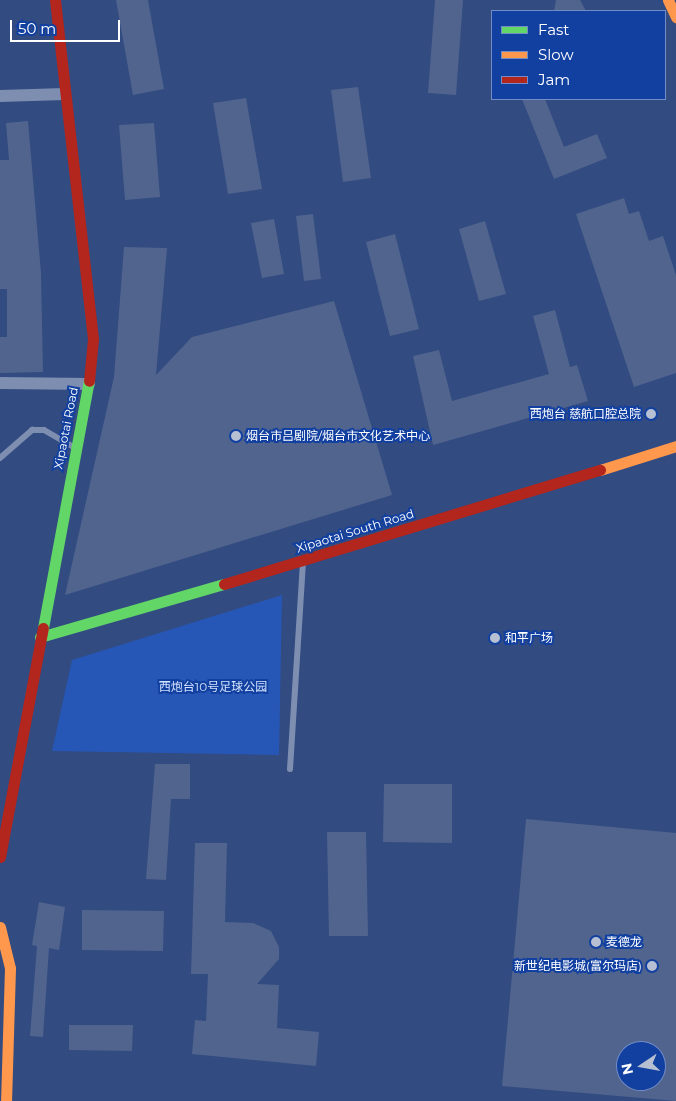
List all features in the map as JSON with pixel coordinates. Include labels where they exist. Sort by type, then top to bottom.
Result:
[{"type":"street","name":"Xipaotai Road","points":[[0,857],[89,384],[93,339],[55,0]]},
{"type":"street","points":[[668,0],[676,17]]},
{"type":"street","points":[[0,96],[65,94]]},
{"type":"street","points":[[0,383],[89,384]]},
{"type":"street","name":"Xipaotai South Road","points":[[40,637],[303,561],[676,446]]},
{"type":"street","points":[[0,927],[10,968],[6,1101]]},
{"type":"lane","points":[[0,458],[32,430],[44,430],[76,448]]},
{"type":"lane","points":[[290,769],[303,561]]},
{"type":"green space","name":"西炮台10号足球公园","points":[[282,595],[279,755],[52,751],[72,660]]},
{"type":"building","points":[[116,0],[148,0],[164,89],[133,95]]},
{"type":"building","points":[[435,0],[463,0],[456,95],[428,93]]},
{"type":"building","points":[[556,0],[580,0],[585,10],[554,10]]},
{"type":"building","points":[[358,87],[371,178],[343,182],[331,90]]},
{"type":"building","points":[[246,98],[262,189],[228,194],[213,103]]},
{"type":"building","points":[[522,100],[545,100],[564,147],[597,134],[607,158],[554,179]]},
{"type":"building","points":[[28,121],[41,273],[43,372],[0,373],[0,337],[7,337],[7,289],[0,289],[0,160],[9,160],[6,123]]},
{"type":"building","points":[[154,123],[160,197],[125,200],[119,125]]},
{"type":"building","points":[[624,198],[629,214],[639,211],[649,241],[663,236],[676,275],[676,373],[634,387],[576,214]]},
{"type":"building","points":[[313,214],[321,279],[304,281],[296,216]]},
{"type":"building","points":[[274,219],[284,274],[262,278],[251,223]]},
{"type":"building","points":[[485,221],[506,294],[479,301],[459,229]]},
{"type":"building","points":[[395,234],[419,329],[390,336],[366,242]]},
{"type":"building","name":"烟台市吕剧院/烟台市文化艺术中心","points":[[124,247],[167,248],[156,375],[192,337],[334,301],[392,495],[65,595],[114,377]]},
{"type":"building","points":[[555,310],[570,367],[577,365],[588,401],[433,445],[413,356],[439,350],[452,401],[549,374],[533,316]]},
{"type":"building","points":[[155,764],[190,764],[190,799],[171,799],[166,880],[146,879]]},
{"type":"building","points":[[384,784],[452,784],[452,843],[383,842]]},
{"type":"building","name":"麦德龙","points":[[526,819],[676,833],[676,1101],[502,1086]]},
{"type":"building","points":[[327,832],[366,832],[368,936],[329,936]]},
{"type":"building","points":[[195,843],[227,843],[225,922],[253,923],[271,931],[279,947],[279,959],[257,984],[279,985],[277,1028],[319,1032],[316,1066],[192,1054],[195,1020],[206,1021],[208,974],[191,974]]},
{"type":"building","points":[[39,902],[65,907],[59,950],[49,948],[43,1037],[30,1036],[37,946],[32,945]]},
{"type":"building","points":[[82,910],[164,911],[163,951],[82,950]]},
{"type":"building","points":[[69,1025],[133,1025],[132,1051],[69,1050]]},
{"type":"traffic: fast","points":[[43,628],[89,381]]},
{"type":"traffic: fast","points":[[40,637],[224,584]]},
{"type":"traffic: slow","points":[[668,0],[676,17]]},
{"type":"traffic: slow","points":[[600,470],[676,446]]},
{"type":"traffic: slow","points":[[0,927],[10,968],[6,1101]]},
{"type":"traffic: jam","points":[[55,0],[93,339],[89,381]]},
{"type":"traffic: jam","points":[[224,584],[600,470]]},
{"type":"traffic: jam","points":[[0,857],[43,628]]},
{"type":"place","name":"西炮台 慈航口腔总院","points":[[651,414]]},
{"type":"place","name":"烟台市吕剧院/烟台市文化艺术中心","points":[[236,436]]},
{"type":"place","name":"和平广场","points":[[495,638]]},
{"type":"place","name":"麦德龙","points":[[596,942]]},
{"type":"place","name":"新世纪电影城(富尔玛店)","points":[[652,966]]}]
